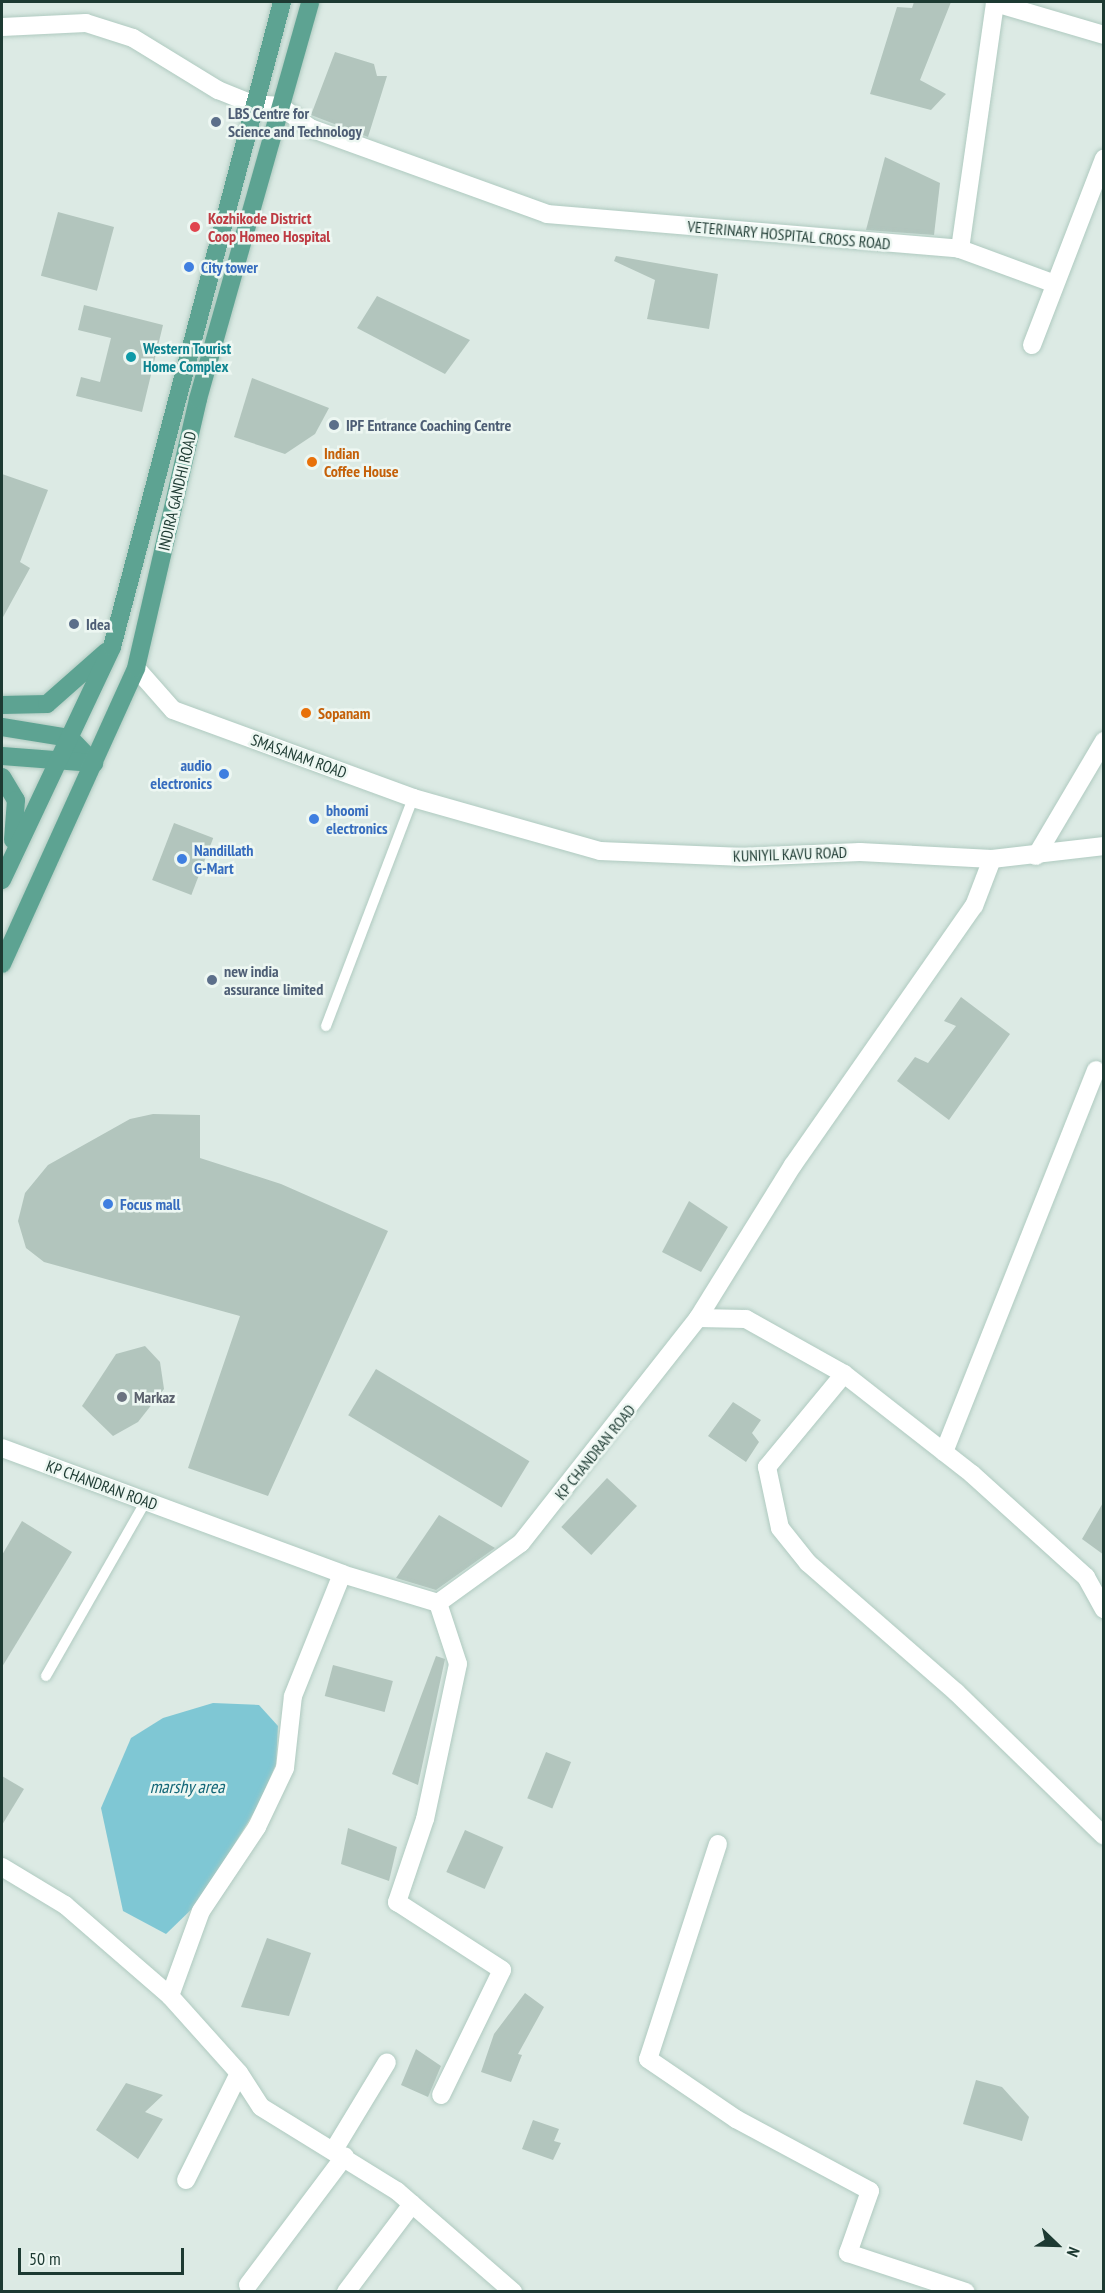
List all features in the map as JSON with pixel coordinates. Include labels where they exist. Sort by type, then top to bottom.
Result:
[{"type":"main road","name":"INDIRA GANDHI ROAD","points":[[2,880],[112,647],[282,2]]},
{"type":"main road","name":"INDIRA GANDHI ROAD","points":[[2,964],[136,668],[198,399],[310,2]]},
{"type":"main road","points":[[2,705],[47,704],[112,647]]},
{"type":"main road","points":[[2,727],[69,738],[94,763]]},
{"type":"main road","points":[[2,756],[57,764],[94,763]]},
{"type":"main road","points":[[2,777],[16,800],[18,818],[2,880]]},
{"type":"street","points":[[960,249],[992,2],[1104,35]]},
{"type":"street","points":[[2,27],[86,23],[133,38],[218,90],[254,104],[280,106]]},
{"type":"street","name":"VETERINARY HOSPITAL CROSS ROAD","points":[[280,106],[310,128],[547,214],[960,249],[1055,284]]},
{"type":"street","points":[[1032,345],[1104,158]]},
{"type":"street","name":"SMASANAM ROAD","points":[[136,668],[173,710],[479,820]]},
{"type":"street","points":[[1036,856],[1104,741]]},
{"type":"street","name":"KUNIYIL KAVU ROAD","points":[[479,820],[600,851],[744,857],[860,852],[992,859],[1036,856],[1104,846]]},
{"type":"street","name":"KP CHANDRAN ROAD","points":[[2,1448],[342,1574],[438,1603],[521,1543],[698,1318],[793,1165],[974,906],[992,859]]},
{"type":"street","points":[[944,1452],[1096,1070]]},
{"type":"street","points":[[698,1318],[746,1319],[844,1374],[944,1452],[1086,1577],[1104,1609]]},
{"type":"street","points":[[844,1374],[767,1467],[769,1495],[780,1528],[808,1563],[956,1692],[1104,1836]]},
{"type":"street","points":[[170,1996],[201,1911],[257,1827],[285,1768],[293,1696],[342,1574]]},
{"type":"street","points":[[438,1603],[458,1664],[425,1819],[397,1902],[502,1970],[441,2095]]},
{"type":"street","points":[[718,1844],[648,2059],[736,2119],[870,2191],[848,2253],[966,2292]]},
{"type":"street","points":[[2,1867],[65,1905],[170,1996],[240,2073],[261,2107],[340,2152],[412,2204],[513,2292]]},
{"type":"street","points":[[248,2285],[340,2152],[387,2062]]},
{"type":"street","points":[[186,2180],[240,2073]]},
{"type":"street","points":[[346,2292],[412,2204]]},
{"type":"lane","points":[[326,1026],[413,798]]},
{"type":"lane","points":[[46,1676],[147,1501]]},
{"type":"water","name":"marshy area","points":[[213,1703],[259,1705],[278,1726],[276,1764],[259,1804],[199,1902],[166,1934],[123,1911],[101,1808],[131,1738],[163,1718]]},
{"type":"building","points":[[914,2],[951,2],[920,80],[946,94],[931,110],[870,94],[897,7],[912,8]]},
{"type":"building","points":[[335,52],[374,64],[377,76],[387,76],[368,137],[311,115]]},
{"type":"building","points":[[885,157],[940,183],[934,235],[866,230]]},
{"type":"building","points":[[58,212],[114,227],[97,291],[41,276]]},
{"type":"building","points":[[616,256],[718,274],[709,329],[647,319],[655,280],[614,261]]},
{"type":"building","points":[[377,296],[470,340],[445,374],[357,328]]},
{"type":"building","name":"Western Tourist Home Complex","points":[[84,305],[163,325],[142,412],[76,396],[81,377],[100,382],[111,338],[78,330]]},
{"type":"building","points":[[252,378],[329,408],[315,434],[285,454],[234,437]]},
{"type":"building","points":[[2,474],[48,490],[20,562],[30,568],[2,619]]},
{"type":"building","name":"Nandillath G-Mart","points":[[174,823],[213,838],[191,895],[152,880]]},
{"type":"building","points":[[961,997],[1010,1034],[949,1120],[897,1081],[915,1057],[928,1063],[956,1026],[944,1021]]},
{"type":"building","points":[[153,1114],[200,1115],[200,1158],[281,1184],[388,1231],[268,1496],[188,1468],[240,1316],[44,1262],[26,1248],[18,1221],[25,1193],[48,1165],[130,1119]]},
{"type":"building","points":[[689,1201],[728,1227],[701,1272],[662,1252]]},
{"type":"building","name":"Markaz","points":[[145,1346],[160,1362],[164,1389],[138,1422],[113,1436],[82,1406],[116,1354]]},
{"type":"building","points":[[376,1369],[529,1461],[502,1507],[348,1415]]},
{"type":"building","points":[[733,1402],[761,1420],[752,1433],[759,1442],[746,1462],[708,1436]]},
{"type":"building","points":[[607,1478],[637,1506],[591,1555],[561,1527]]},
{"type":"building","points":[[1104,1501],[1104,1555],[1082,1539]]},
{"type":"building","points":[[439,1515],[495,1548],[436,1590],[396,1578]]},
{"type":"building","points":[[22,1521],[72,1552],[2,1667],[2,1555]]},
{"type":"building","points":[[436,1656],[445,1659],[418,1785],[392,1774]]},
{"type":"building","points":[[333,1665],[393,1681],[385,1712],[325,1696]]},
{"type":"building","points":[[546,1752],[571,1762],[552,1808],[527,1798]]},
{"type":"building","points":[[2,1776],[24,1789],[2,1825]]},
{"type":"building","points":[[348,1828],[397,1847],[389,1881],[341,1864]]},
{"type":"building","points":[[465,1830],[503,1847],[485,1889],[446,1872]]},
{"type":"building","points":[[267,1938],[311,1953],[289,2016],[241,2007]]},
{"type":"building","points":[[525,1993],[544,2007],[518,2054],[522,2055],[511,2082],[481,2072],[494,2034]]},
{"type":"building","points":[[416,2049],[441,2066],[428,2097],[401,2085]]},
{"type":"building","points":[[976,2080],[1002,2087],[1029,2117],[1022,2141],[963,2124]]},
{"type":"building","points":[[126,2083],[163,2095],[145,2112],[163,2119],[138,2159],[96,2130]]},
{"type":"building","points":[[533,2120],[559,2129],[554,2141],[561,2143],[553,2160],[522,2149]]},
{"type":"place","name":"LBS Centre for Science and Technology","points":[[216,122]]},
{"type":"place","name":"Kozhikode District Coop Homeo Hospital","points":[[195,227]]},
{"type":"place","name":"City tower","points":[[189,267]]},
{"type":"place","name":"Western Tourist Home Complex","points":[[131,357]]},
{"type":"place","name":"IPF Entrance Coaching Centre","points":[[334,425]]},
{"type":"place","name":"Indian Coffee House","points":[[312,462]]},
{"type":"place","name":"Idea","points":[[74,624]]},
{"type":"place","name":"Sopanam","points":[[306,713]]},
{"type":"place","name":"audio electronics","points":[[224,774]]},
{"type":"place","name":"bhoomi electronics","points":[[314,819]]},
{"type":"place","name":"Nandillath G-Mart","points":[[182,859]]},
{"type":"place","name":"new india assurance limited","points":[[212,980]]},
{"type":"place","name":"Focus mall","points":[[108,1204]]},
{"type":"place","name":"Markaz","points":[[122,1397]]}]
